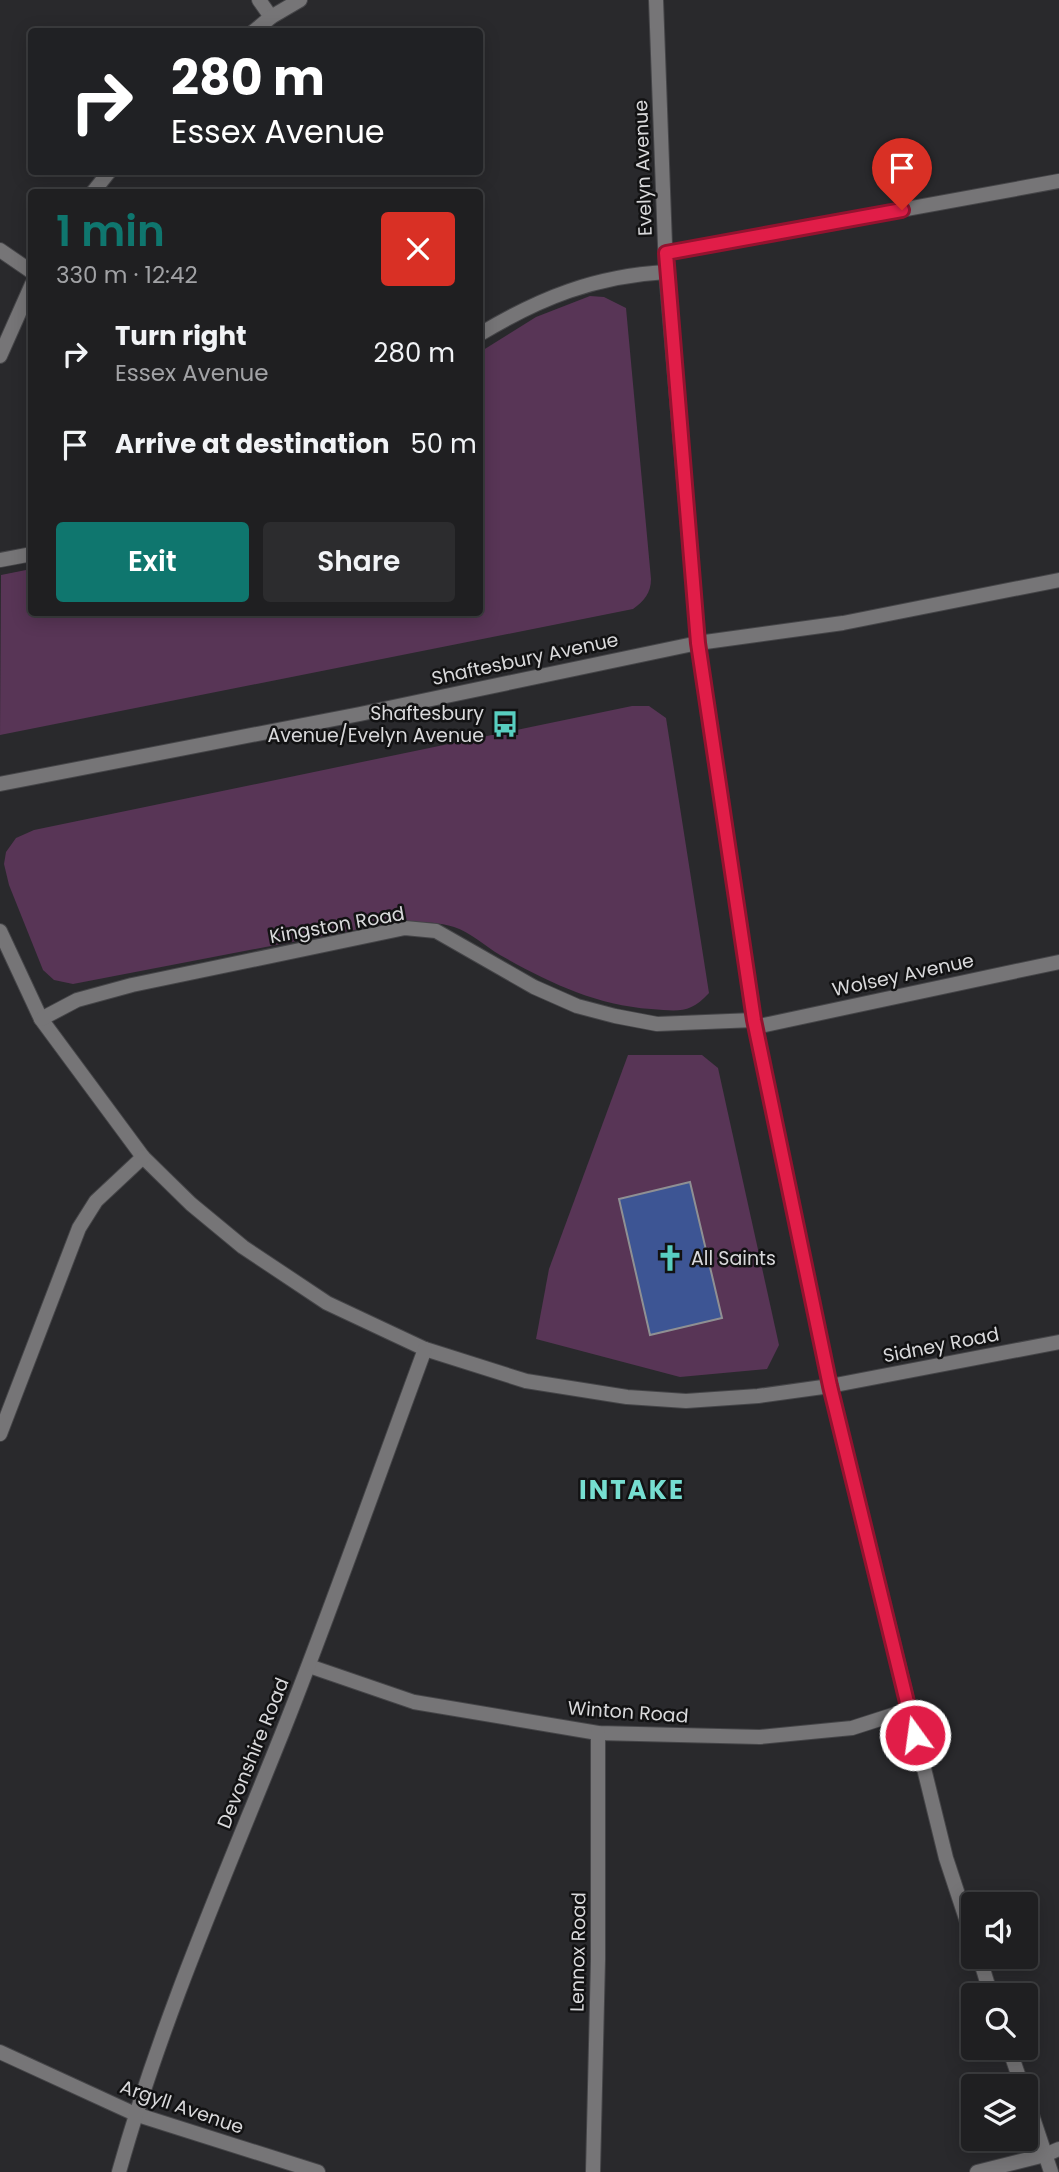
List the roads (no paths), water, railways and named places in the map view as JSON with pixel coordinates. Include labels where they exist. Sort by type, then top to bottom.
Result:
[{"type":"street","points":[[259,0],[271,17]]},
{"type":"street","points":[[258,28],[300,0]]},
{"type":"street","name":"Evelyn Avenue","points":[[656,0],[666,272],[698,643],[755,1023],[830,1386],[908,1710],[946,1858],[961,1904]]},
{"type":"street","points":[[95,189],[107,175]]},
{"type":"street","points":[[666,253],[1059,181]]},
{"type":"street","points":[[0,250],[28,269]]},
{"type":"street","points":[[483,332],[516,312],[564,292],[601,280],[666,272]]},
{"type":"street","points":[[0,356],[28,293]]},
{"type":"street","points":[[0,560],[28,555]]},
{"type":"street","name":"Shaftesbury Avenue","points":[[0,784],[360,714],[698,643],[843,623],[1059,580]]},
{"type":"street","name":"Kingston Road","points":[[41,1019],[77,1000],[132,985],[405,929],[436,931],[534,987],[578,1006],[615,1016],[657,1024],[755,1023]]},
{"type":"street","name":"Sidney Road","points":[[0,931],[41,1019],[143,1157],[243,1247],[327,1303],[425,1349],[526,1381],[627,1397],[686,1401],[758,1396],[830,1386],[1059,1342]]},
{"type":"street","name":"Wolsey Avenue","points":[[755,1023],[1059,962]]},
{"type":"street","points":[[0,1434],[79,1228],[96,1201],[143,1157]]},
{"type":"street","name":"Devonshire Road","points":[[119,2172],[135,2114],[170,2014],[309,1666],[425,1349]]},
{"type":"street","name":"Winton Road","points":[[309,1666],[414,1702],[598,1733],[760,1737],[852,1728],[908,1710]]},
{"type":"street","name":"Lennox Road","points":[[593,2172],[598,1959],[598,1733]]},
{"type":"street","name":"Argyll Avenue","points":[[0,2052],[135,2114],[318,2172]]},
{"type":"street","points":[[1038,2134],[1051,2172]]},
{"type":"street","points":[[977,2172],[1059,2149]]},
{"type":"place","name":"Shaftesbury Avenue/Evelyn Avenue","points":[[505,724]]},
{"type":"place","name":"All Saints","points":[[670,1258]]},
{"type":"district","name":"INTAKE","points":[[632,1490]]}]
